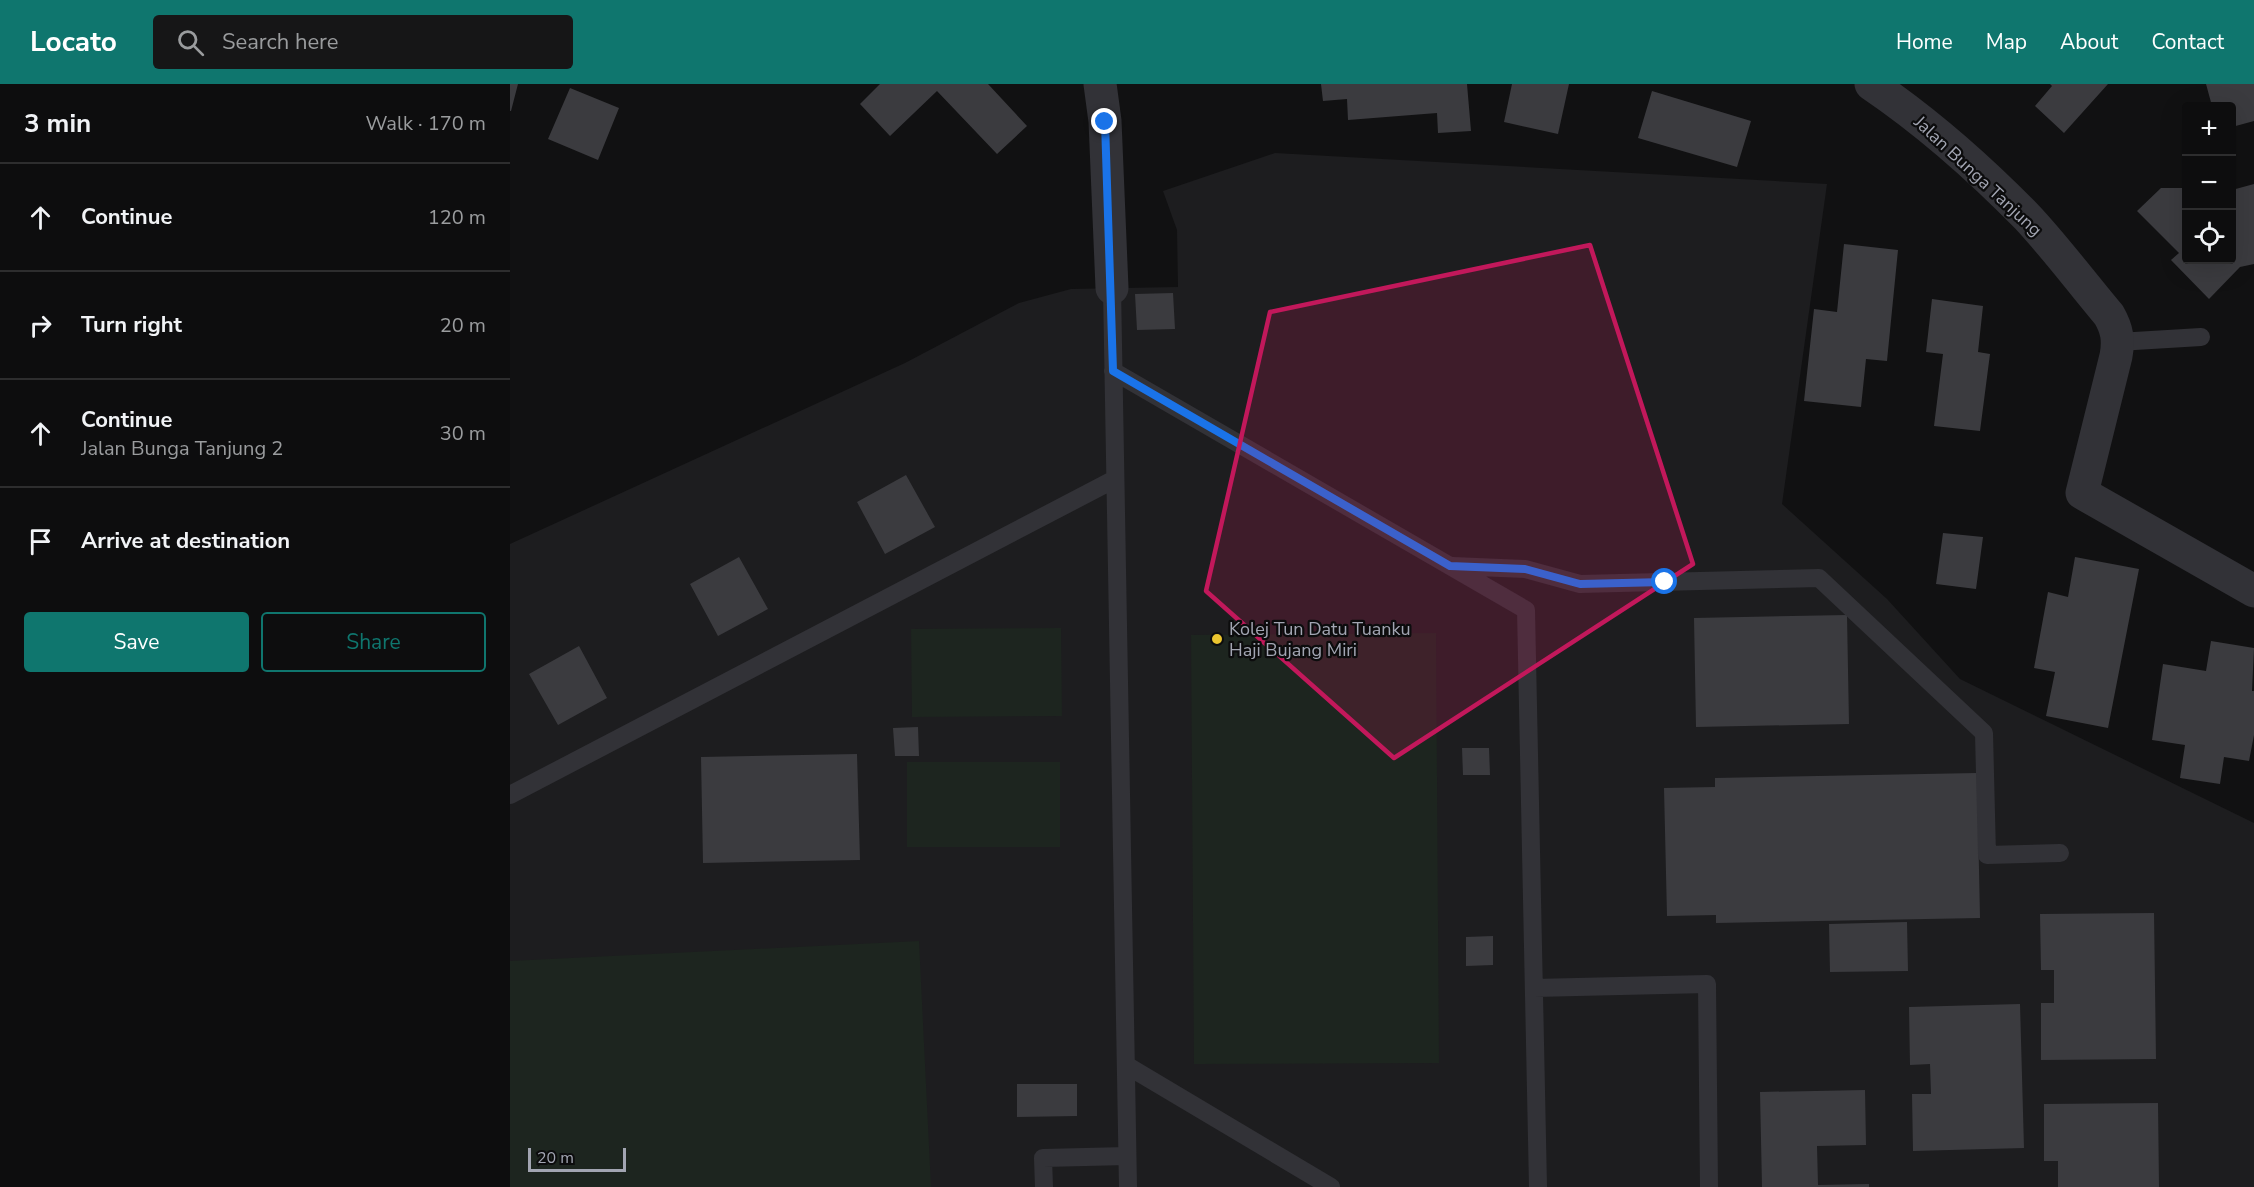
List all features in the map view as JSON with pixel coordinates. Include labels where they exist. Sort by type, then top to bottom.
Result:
[{"type":"street","points":[[1100,84],[1105,122],[1112,288]]},
{"type":"street","name":"Jalan Bunga Tanjung","points":[[1871,84],[1902,105],[1972,165],[2028,218],[2109,315],[2115,326],[2118,342]]},
{"type":"street","points":[[2118,342],[2082,493],[2254,591]]},
{"type":"lane","points":[[1112,288],[1128,1187]]},
{"type":"lane","points":[[2118,342],[2201,337]]},
{"type":"lane","points":[[1113,371],[1526,610],[1538,1187]]},
{"type":"lane","points":[[510,795],[1115,479]]},
{"type":"lane","points":[[1450,566],[1525,569],[1580,584],[1819,578],[1984,733],[1987,855],[2060,853]]},
{"type":"lane","points":[[1534,988],[1707,984],[1709,1187]]},
{"type":"lane","points":[[1126,1065],[1331,1187]]},
{"type":"lane","points":[[1044,1187],[1043,1158],[1127,1156]]},
{"type":"highlighted area","points":[[1590,245],[1693,564],[1394,758],[1206,591],[1270,312]]},
{"type":"shaded area","name":"Kolej Tun Datu Tuanku Haji Bujang Miri","points":[[1275,153],[1827,184],[1782,504],[1887,599],[1960,679],[2254,823],[2254,1187],[510,1187],[510,544],[905,363],[1019,303],[1071,289],[1178,287],[1177,230],[1163,191]]},
{"type":"shaded area","points":[[1061,628],[1062,716],[912,717],[911,629]]},
{"type":"shaded area","points":[[1436,633],[1439,1063],[1194,1064],[1191,635]]},
{"type":"shaded area","points":[[907,762],[1060,762],[1060,847],[907,847]]},
{"type":"shaded area","points":[[919,941],[931,1187],[510,1187],[510,961]]},
{"type":"building","points":[[510,84],[518,84],[511,111],[510,111]]},
{"type":"building","points":[[880,84],[988,84],[1027,126],[997,154],[937,91],[890,136],[860,104]]},
{"type":"building","points":[[1321,84],[1467,84],[1471,131],[1438,133],[1437,113],[1348,120],[1347,99],[1323,101]]},
{"type":"building","points":[[1512,84],[1569,84],[1558,134],[1504,122]]},
{"type":"building","points":[[2050,84],[2108,84],[2064,133],[2035,106],[2052,86]]},
{"type":"building","points":[[2206,84],[2254,84],[2254,121],[2236,126],[2236,102],[2211,102]]},
{"type":"building","points":[[570,88],[619,108],[598,160],[548,139]]},
{"type":"building","points":[[1652,91],[1751,121],[1737,167],[1638,138]]},
{"type":"building","points":[[2254,184],[2254,264],[2240,267],[2209,299],[2171,260],[2179,253],[2137,211],[2161,188],[2182,188],[2182,264],[2236,264],[2236,189]]},
{"type":"building","points":[[1844,244],[1898,250],[1887,361],[1866,359],[1861,407],[1804,401],[1814,309],[1837,312]]},
{"type":"building","points":[[1173,293],[1175,329],[1137,330],[1135,294]]},
{"type":"building","points":[[1932,299],[1983,306],[1978,352],[1990,354],[1980,431],[1934,426],[1943,354],[1926,352]]},
{"type":"building","points":[[906,475],[935,527],[885,554],[857,502]]},
{"type":"building","points":[[1943,533],[1983,537],[1976,589],[1936,584]]},
{"type":"building","points":[[739,557],[768,609],[718,636],[690,584]]},
{"type":"building","points":[[2075,557],[2139,569],[2108,728],[2046,716],[2055,672],[2034,668],[2048,592],[2068,597]]},
{"type":"building","points":[[1847,615],[1849,724],[1696,727],[1694,618]]},
{"type":"building","points":[[2211,641],[2254,648],[2252,691],[2254,691],[2254,735],[2249,761],[2224,757],[2220,784],[2180,778],[2185,745],[2152,740],[2163,664],[2206,671]]},
{"type":"building","points":[[579,646],[607,698],[558,725],[529,674]]},
{"type":"building","points":[[918,727],[919,756],[895,756],[893,728]]},
{"type":"building","points":[[1462,748],[1489,748],[1490,775],[1463,775]]},
{"type":"building","points":[[857,754],[860,860],[703,863],[701,757]]},
{"type":"building","points":[[1977,773],[1980,918],[1716,923],[1716,915],[1667,916],[1664,788],[1715,787],[1715,778]]},
{"type":"building","points":[[2154,913],[2156,1059],[2041,1060],[2041,1003],[2054,1003],[2054,970],[2041,970],[2040,914]]},
{"type":"building","points":[[1907,922],[1908,971],[1830,972],[1829,924]]},
{"type":"building","points":[[1493,936],[1493,965],[1466,966],[1466,937]]},
{"type":"building","points":[[2020,1004],[2024,1148],[1913,1151],[1912,1094],[1931,1094],[1930,1064],[1910,1065],[1909,1007]]},
{"type":"building","points":[[1017,1084],[1077,1084],[1077,1116],[1017,1117]]},
{"type":"building","points":[[1865,1090],[1866,1145],[1817,1146],[1818,1185],[1869,1184],[1869,1187],[1762,1187],[1760,1092]]},
{"type":"building","points":[[2158,1103],[2159,1187],[2058,1187],[2058,1161],[2044,1161],[2044,1104]]},
{"type":"place","name":"Kolej Tun Datu Tuanku Haji Bujang Miri","points":[[1217,639]]},
{"type":"route","points":[[1105,122],[1113,371],[1450,566],[1525,569],[1580,584],[1665,582]]}]
